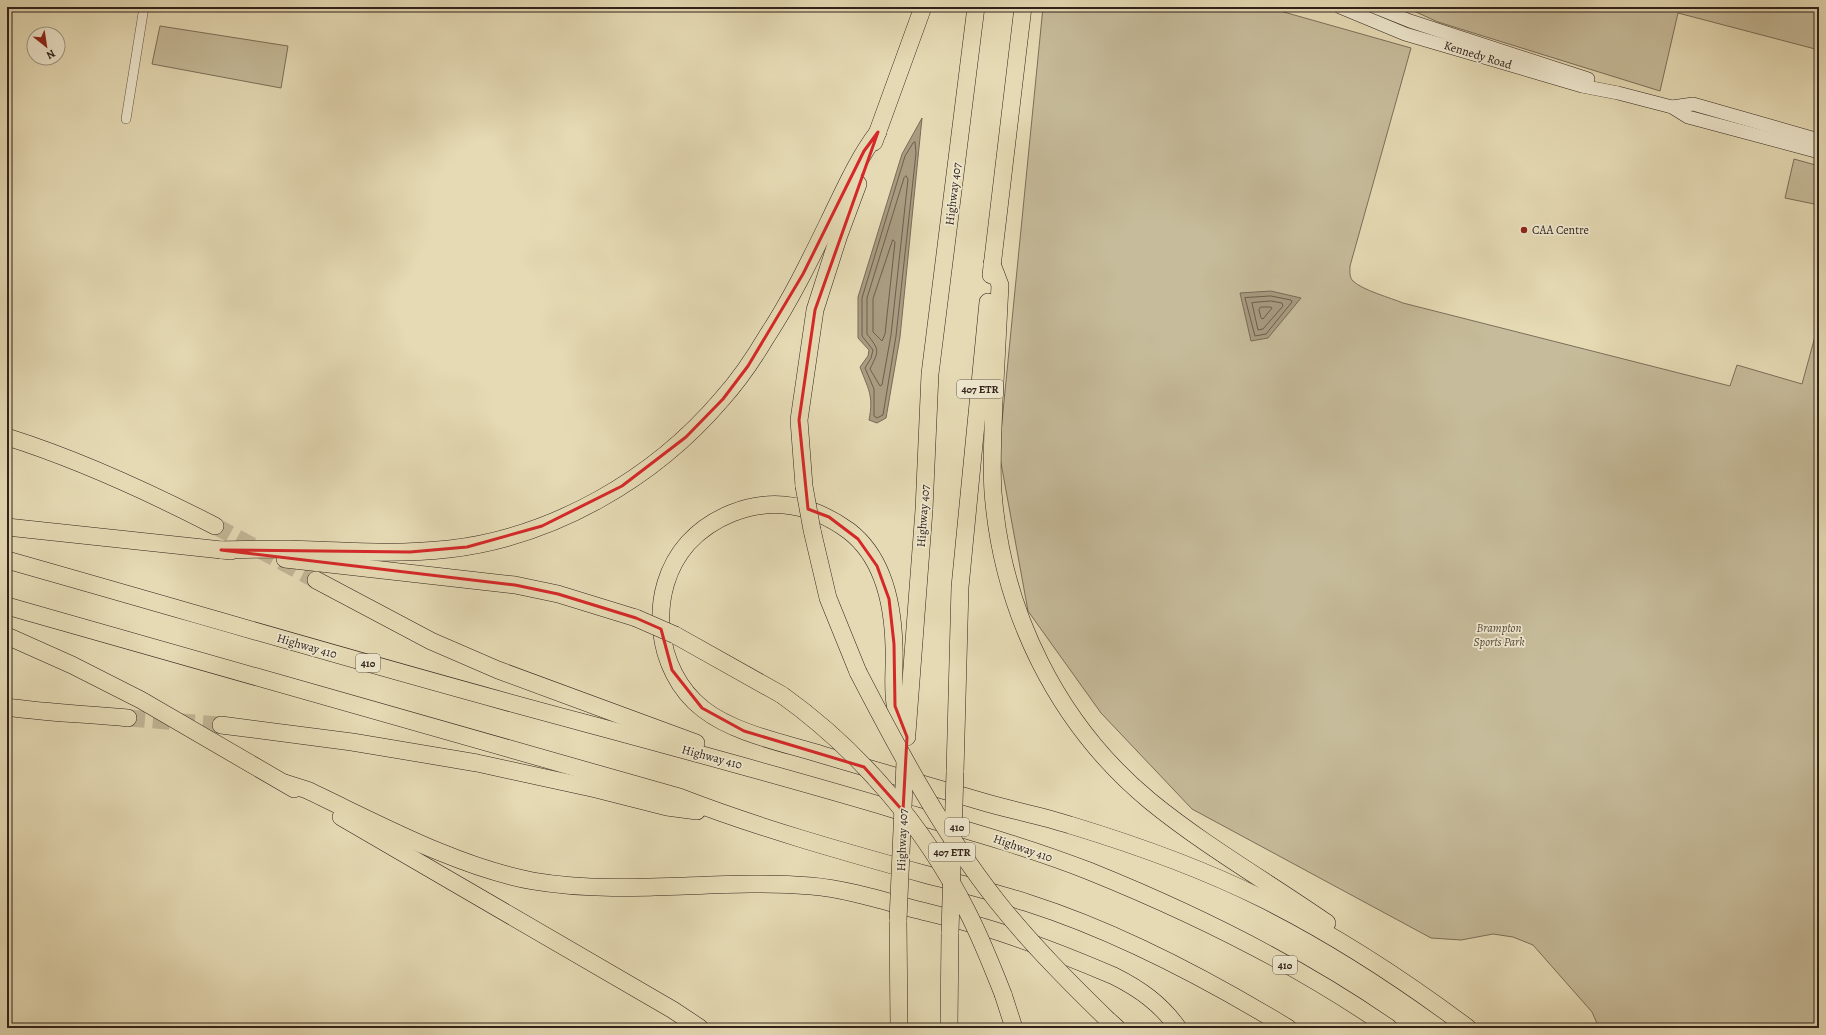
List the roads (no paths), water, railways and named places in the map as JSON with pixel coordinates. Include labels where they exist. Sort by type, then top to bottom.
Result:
[{"type":"highway","points":[[923,7],[839,235],[814,310],[799,420],[804,486],[812,530],[828,598],[858,672],[923,790],[959,848],[996,900],[1036,946],[1112,1024]]},
{"type":"highway","name":"Highway 407","points":[[899,1028],[898,920],[905,762],[924,510],[930,374],[976,7]]},
{"type":"highway","name":"407 ETR","points":[[948,1028],[960,587],[992,264],[1023,7]]},
{"type":"highway","points":[[221,550],[394,552],[467,546],[542,526],[622,486],[686,437],[723,399],[748,366],[772,329],[803,274],[864,151],[878,132]]},
{"type":"highway","points":[[992,264],[1000,284],[992,458],[998,533],[1004,566],[1015,606],[1039,662],[1057,693],[1076,722],[1103,756],[1148,800],[1178,823],[1299,903],[1431,995],[1447,1012]]},
{"type":"highway","points":[[7,436],[55,452],[146,491],[215,526]]},
{"type":"highway","points":[[907,737],[895,706],[894,644],[889,599],[877,566],[869,551],[858,538],[829,517],[806,508],[769,504],[753,506],[733,512],[712,523],[688,543],[676,561],[665,588],[660,624],[666,656],[681,685],[702,708],[714,717],[744,731],[991,804],[1067,824],[1141,848],[1203,871],[1263,899],[1340,941],[1447,1012],[1468,1028]]},
{"type":"highway","points":[[7,527],[221,550],[310,562],[515,585],[558,594],[636,618],[675,635],[782,695],[803,710],[861,764],[912,823],[946,875],[966,910],[1003,994],[1014,1028]]},
{"type":"highway","name":"Highway 410","points":[[7,560],[480,695],[730,761],[1008,842],[1088,871],[1168,905],[1253,947],[1339,996],[1389,1028]]},
{"type":"highway","points":[[316,580],[431,640],[498,670],[694,742],[730,761]]},
{"type":"highway","points":[[7,606],[679,797],[724,814],[843,852],[1035,905],[1102,931],[1164,960],[1241,1000],[1288,1028]]},
{"type":"highway","points":[[7,636],[72,665],[141,700],[673,1010],[700,1028]]},
{"type":"highway","points":[[7,698],[69,712]]},
{"type":"highway","points":[[7,707],[39,712],[69,712],[128,718]]},
{"type":"highway","points":[[221,725],[352,742],[477,763],[596,789],[667,807],[724,814]]},
{"type":"highway","points":[[284,783],[307,790],[433,848],[477,866],[531,880],[575,886],[625,889],[763,884],[813,886],[871,897],[1007,934],[1130,983],[1157,1003],[1178,1028]]},
{"type":"highway","points":[[949,993],[958,1020],[959,1028]]},
{"type":"main road","name":"Kennedy Road","points":[[1340,7],[1406,34],[1582,86],[1618,93],[1672,107],[1688,117],[1819,152]]},
{"type":"main road","name":"Kennedy Road","points":[[1375,7],[1410,21],[1583,77],[1618,93]]},
{"type":"main road","name":"Kennedy Road","points":[[1672,107],[1693,104],[1819,140]]},
{"type":"street","points":[[126,119],[144,7]]},
{"type":"water","points":[[922,118],[900,337],[886,418],[877,423],[869,420],[871,404],[869,392],[860,367],[868,356],[869,350],[858,338],[858,297],[902,154]]},
{"type":"water","points":[[1271,291],[1301,298],[1268,338],[1251,341],[1240,293]]},
{"type":"tunnel","points":[[215,526],[316,580]]},
{"type":"tunnel","points":[[128,718],[221,725]]},
{"type":"place","name":"CAA Centre","points":[[1524,230]]},
{"type":"park label","name":"Brampton Sports Park","points":[[1499,635]]}]
